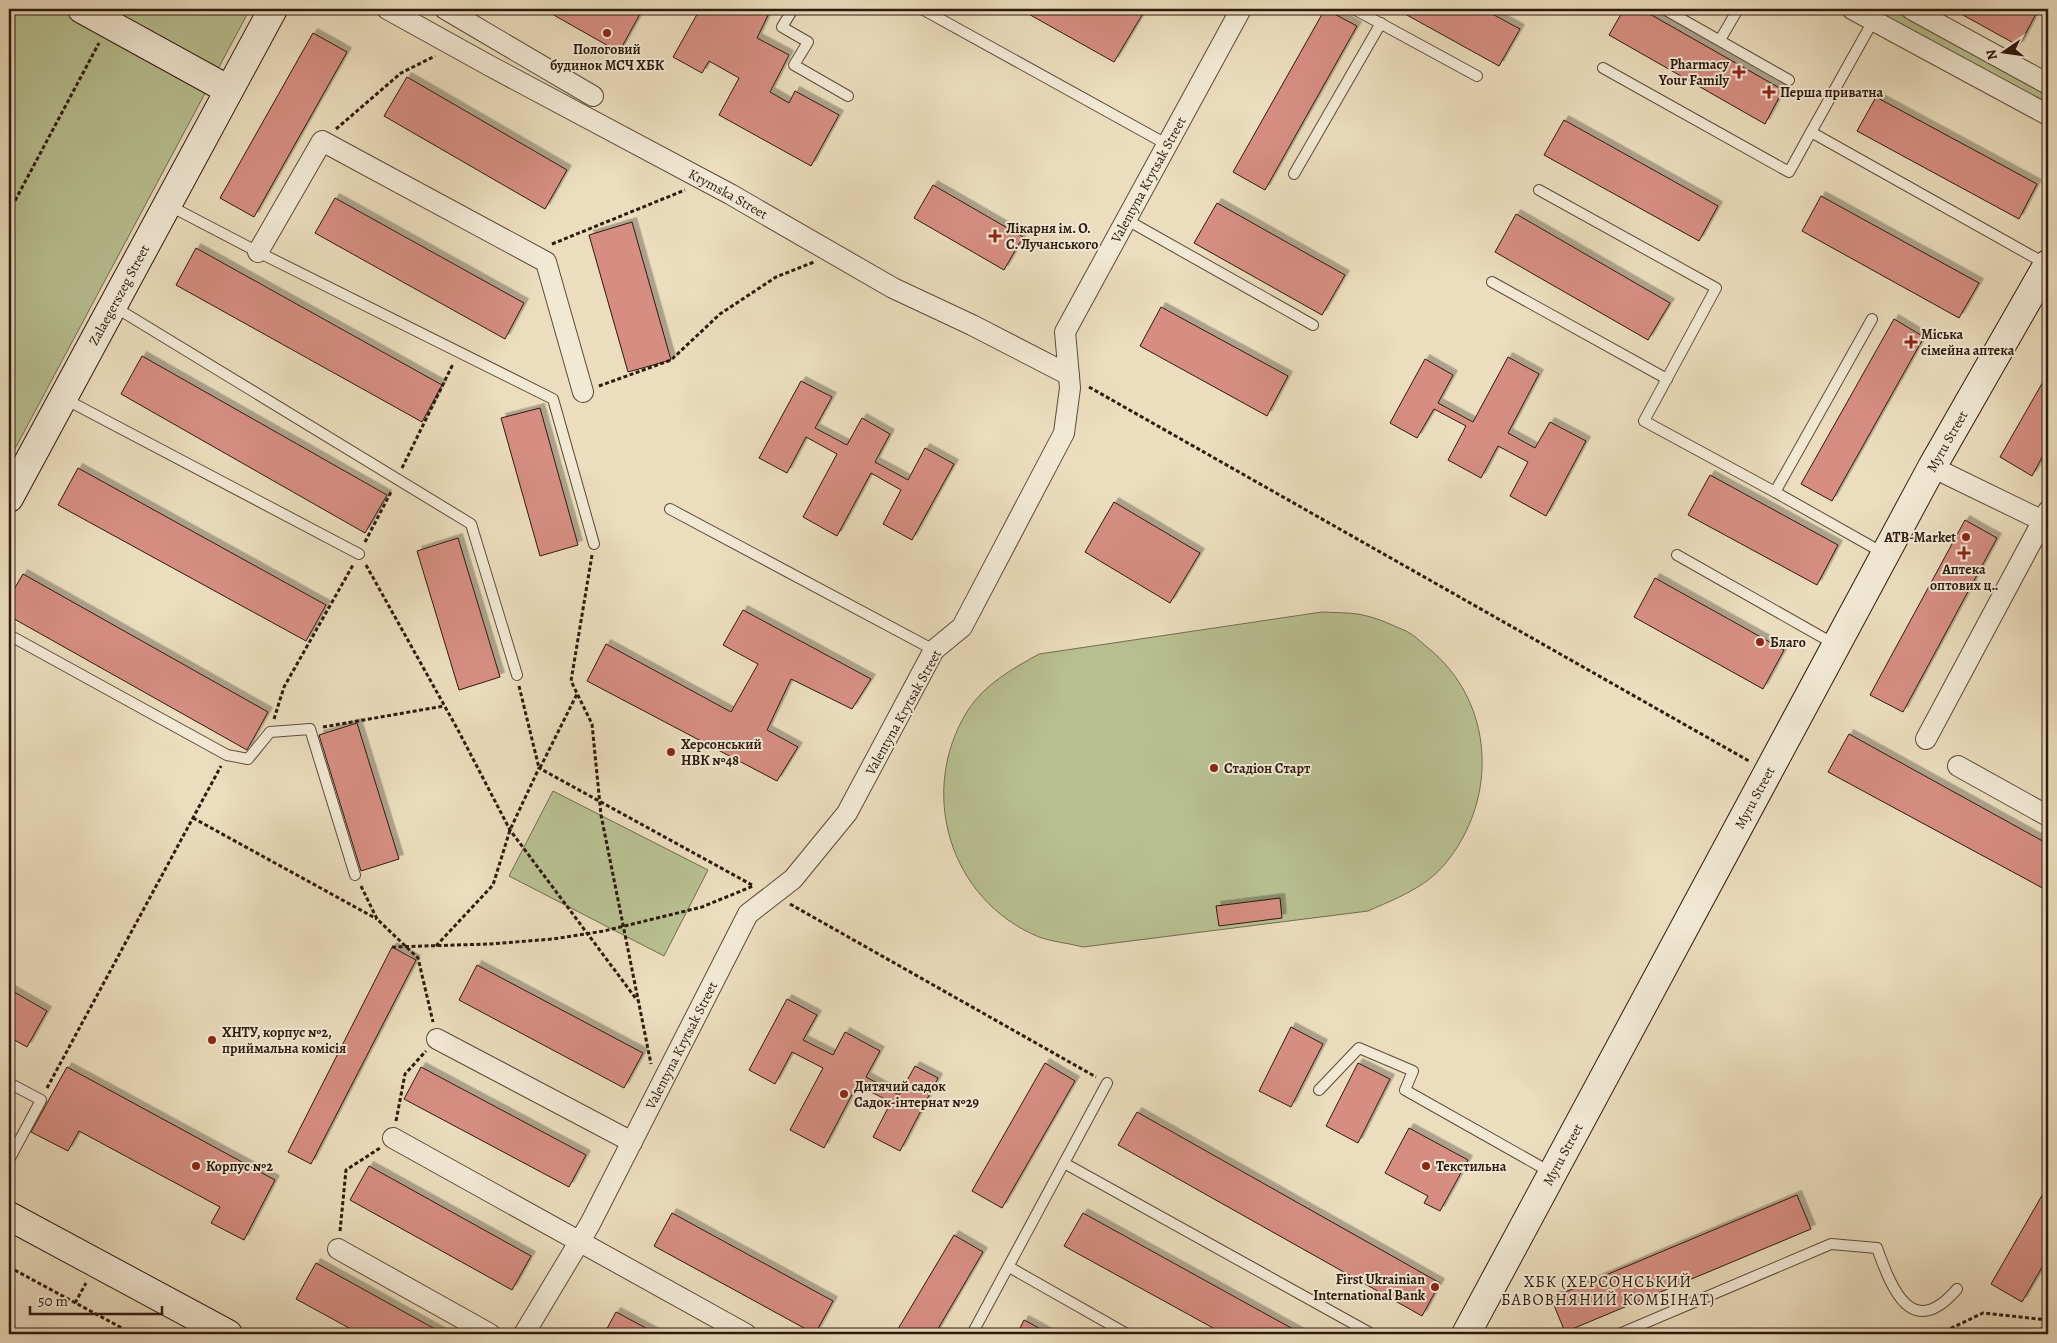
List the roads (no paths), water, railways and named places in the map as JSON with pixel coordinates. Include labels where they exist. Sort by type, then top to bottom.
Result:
[{"type":"street","points":[[82,9],[229,90]]},
{"type":"street","name":"Zalaegerszeg Street","points":[[9,498],[273,9]]},
{"type":"street","name":"Krymska Street","points":[[387,9],[706,181],[893,288],[972,325],[1069,375]]},
{"type":"street","points":[[445,9],[593,96]]},
{"type":"street","name":"Valentyna Krytsak Street","points":[[524,1334],[580,1242],[748,914],[793,879],[847,813],[934,650],[962,627],[1064,433],[1070,388],[1065,332],[1240,9]]},
{"type":"street","points":[[1852,9],[2048,115]]},
{"type":"street","points":[[1911,9],[2048,84]]},
{"type":"street","points":[[258,252],[322,140],[546,262],[583,392]]},
{"type":"street","name":"Myru Street","points":[[1466,1334],[1932,467],[2048,264]]},
{"type":"street","points":[[1926,739],[2046,516],[1932,467]]},
{"type":"street","points":[[1958,766],[2048,816]]},
{"type":"street","points":[[437,1039],[632,1142]]},
{"type":"street","points":[[393,1138],[746,1334]]},
{"type":"street","points":[[9,1216],[213,1331]]},
{"type":"street","points":[[338,1249],[490,1334]]},
{"type":"lane","points":[[793,9],[782,27],[808,42],[794,65],[848,96]]},
{"type":"lane","points":[[922,9],[940,13],[1168,144]]},
{"type":"lane","points":[[1354,9],[1477,76]]},
{"type":"lane","points":[[1664,9],[1789,80]]},
{"type":"lane","points":[[1720,40],[1738,9]]},
{"type":"lane","points":[[1603,68],[1789,172],[1873,21]]},
{"type":"lane","points":[[1294,174],[1381,23]]},
{"type":"lane","points":[[1811,132],[2048,264]]},
{"type":"lane","points":[[1539,190],[1716,288],[1644,421],[1886,554]]},
{"type":"lane","points":[[167,204],[258,252],[553,399],[594,544]]},
{"type":"lane","points":[[1127,220],[1313,325]]},
{"type":"lane","points":[[1492,282],[1667,379]]},
{"type":"lane","points":[[112,305],[471,524],[517,675]]},
{"type":"lane","points":[[1775,492],[1872,319]]},
{"type":"lane","points":[[62,398],[359,554]]},
{"type":"lane","points":[[670,509],[934,650]]},
{"type":"lane","points":[[1677,555],[1836,646]]},
{"type":"lane","points":[[9,635],[227,756],[248,760],[270,732],[310,729],[355,875]]},
{"type":"lane","points":[[1320,1090],[1359,1048],[1413,1071],[1405,1090],[1553,1173]]},
{"type":"lane","points":[[9,1083],[41,1100],[9,1160]]},
{"type":"lane","points":[[972,1334],[1107,1083]]},
{"type":"lane","points":[[1064,1163],[1372,1334]]},
{"type":"lane","points":[[1619,1334],[1832,1244],[1877,1248],[1885,1271],[1905,1306],[1918,1312],[1940,1305],[1957,1289]]},
{"type":"lane","points":[[1008,1267],[1127,1334]]},
{"type":"place","name":"Пологовий будинок МСЧ ХБК","points":[[607,33]]},
{"type":"place","name":"Pharmacy Your Family","points":[[1739,72]]},
{"type":"place","name":"Перша приватна","points":[[1769,92]]},
{"type":"place","name":"Лікарня ім. О. С. Лучанського","points":[[995,236]]},
{"type":"place","name":"Міська сімейна аптека","points":[[1911,342]]},
{"type":"place","name":"ATB-Market","points":[[1966,537]]},
{"type":"place","name":"Аптека оптових ц‥","points":[[1964,553]]},
{"type":"place","name":"Благо","points":[[1760,642]]},
{"type":"place","name":"Херсонський НВК №48","points":[[671,752]]},
{"type":"place","name":"Стадіон Старт","points":[[1214,768]]},
{"type":"place","name":"ХНТУ, корпус №2, приймальна комісія","points":[[212,1040]]},
{"type":"place","name":"Дитячий садок Садок-інтернат №29","points":[[844,1094]]},
{"type":"place","name":"Корпус №2","points":[[196,1166]]},
{"type":"place","name":"Текстильна","points":[[1426,1166]]},
{"type":"place","name":"First Ukrainian International Bank","points":[[1435,1287]]},
{"type":"district","name":"ХБК (ХЕРСОНСЬКИЙ БАВОВНЯНИЙ КОМБІНАТ)","points":[[1608,1290]]}]
